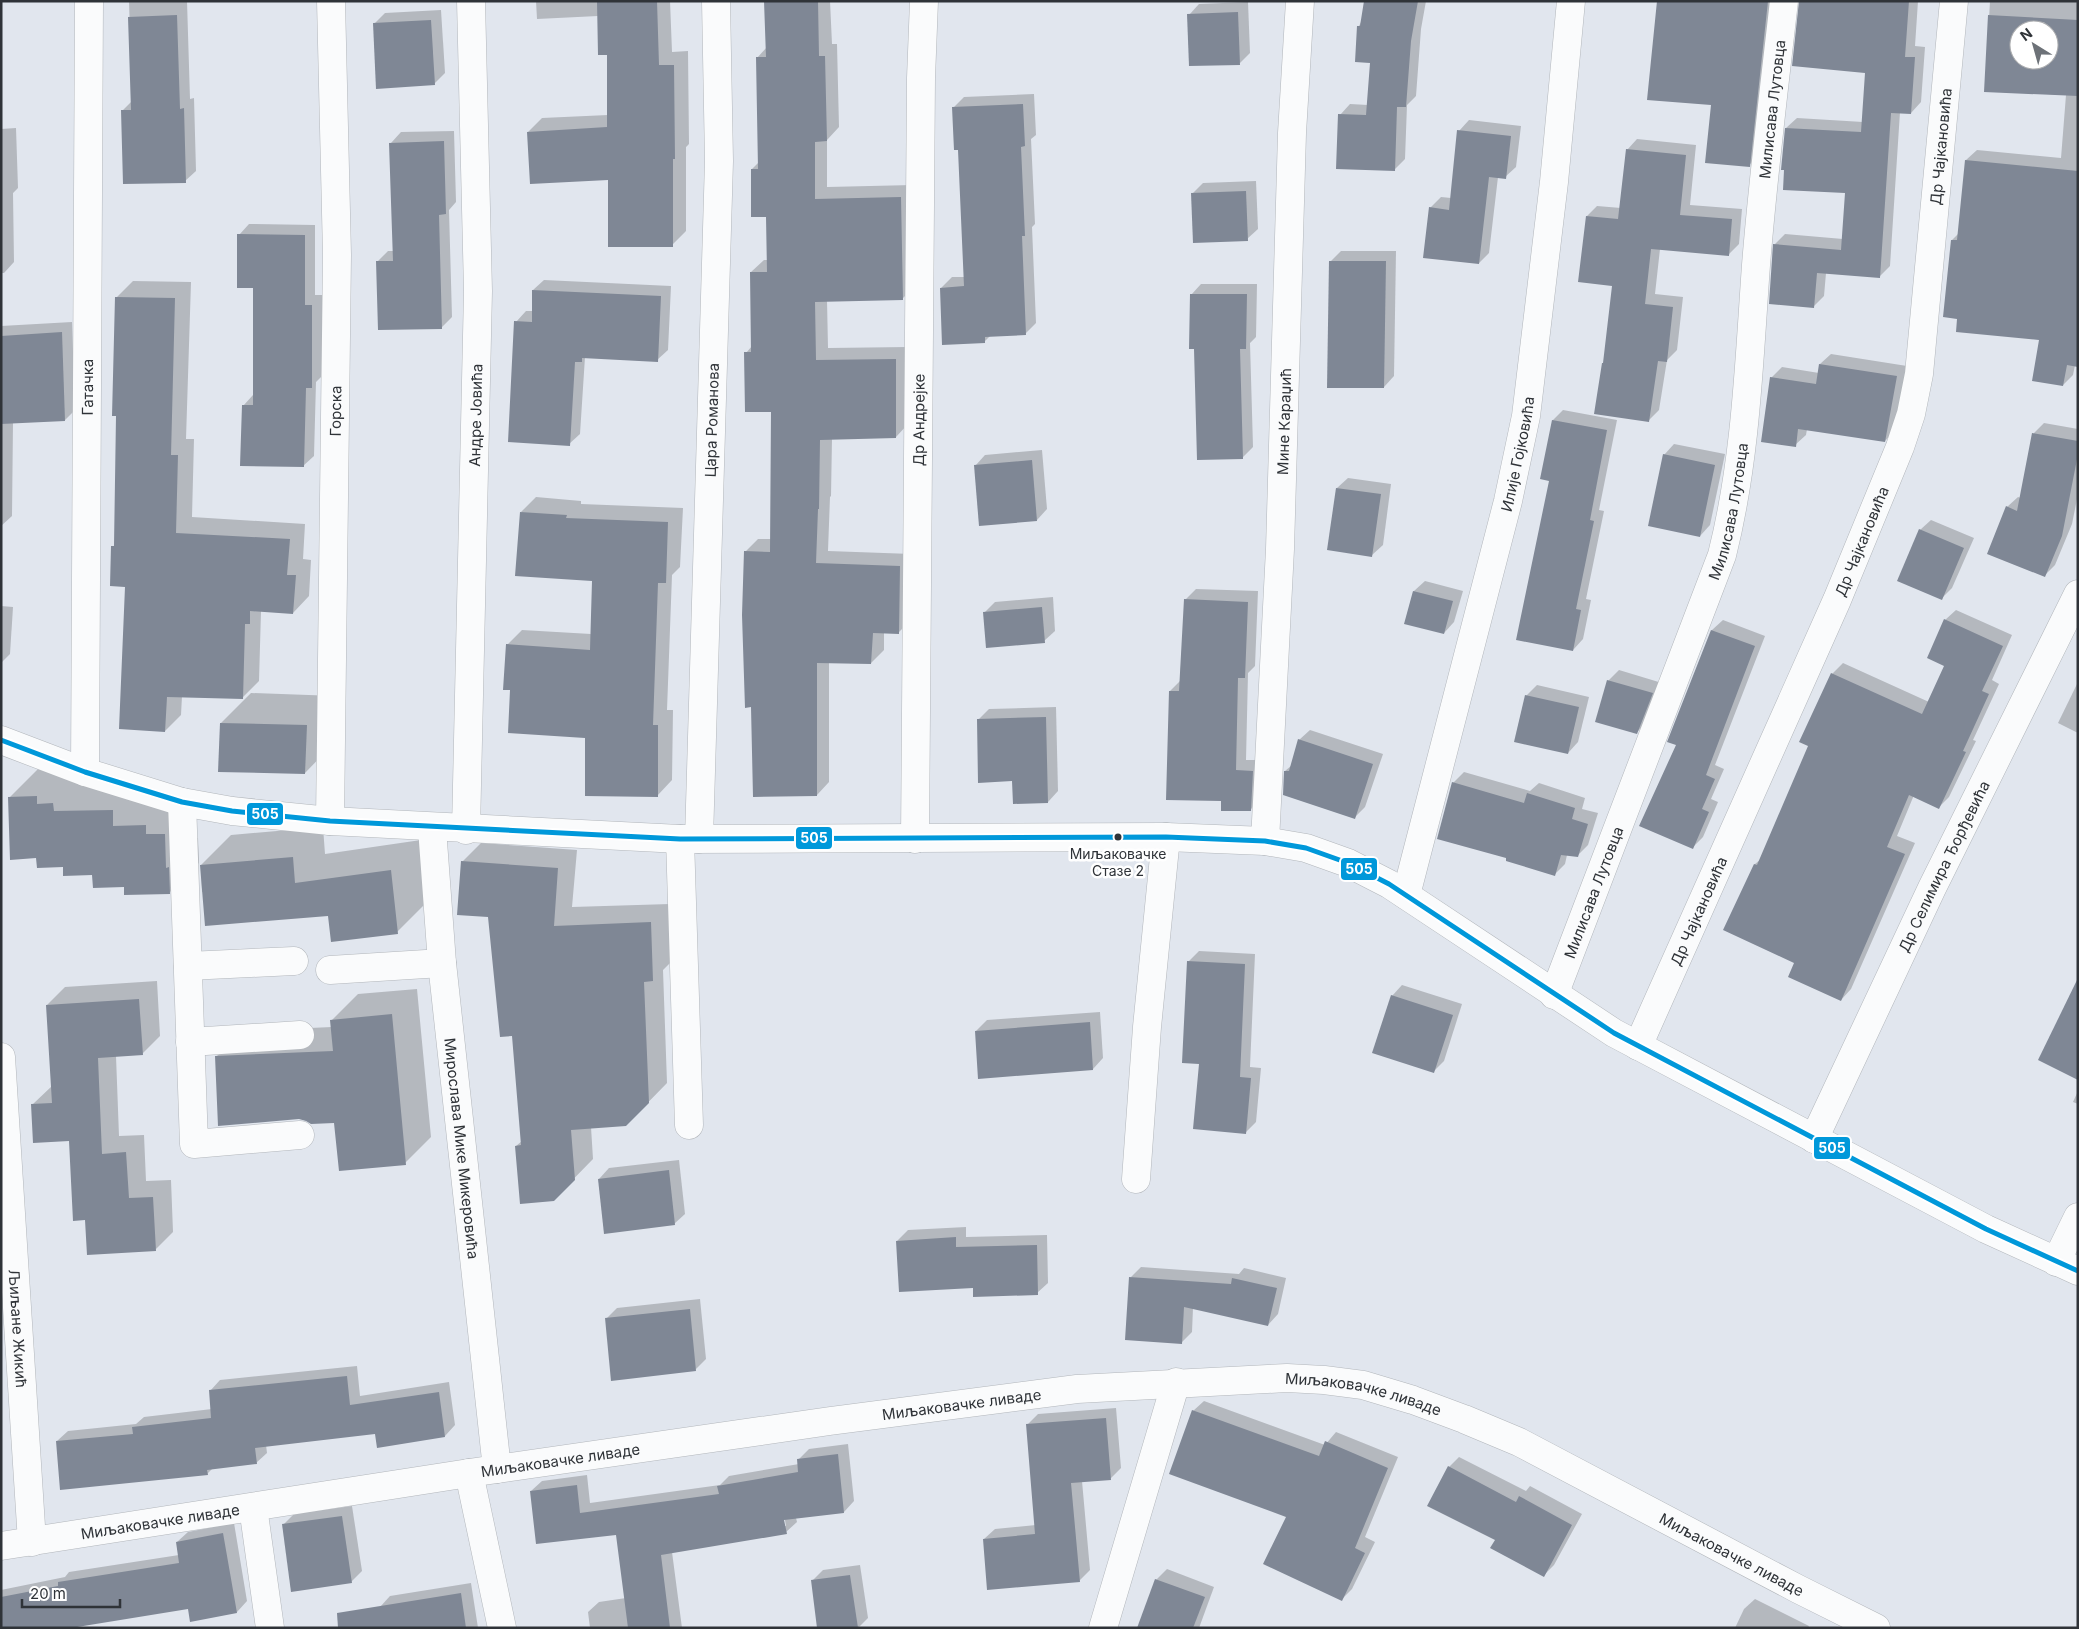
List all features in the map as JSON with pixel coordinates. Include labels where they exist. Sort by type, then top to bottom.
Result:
[{"type":"street","name":"Гатачка","points":[[85,772],[89,1]]},
{"type":"street","name":"Горска","points":[[330,822],[337,255],[331,1]]},
{"type":"street","name":"Андре Јовића","points":[[466,830],[478,291],[471,1]]},
{"type":"street","name":"Цара Романова","points":[[689,1125],[689,839],[719,161],[716,1]]},
{"type":"street","name":"Др Андрејке","points":[[915,839],[921,78],[924,1]]},
{"type":"street","name":"Мине Караџић","points":[[1265,841],[1280,549],[1292,134],[1300,1]]},
{"type":"street","name":"Илије Гојковића","points":[[1406,895],[1505,510],[1526,416],[1554,182],[1570,1]]},
{"type":"street","name":"Милисава Лутовца","points":[[1554,995],[1722,555],[1732,514],[1741,457],[1760,220],[1784,1]]},
{"type":"street","name":"Др Чајкановића","points":[[1638,1046],[1837,600],[1900,448],[1911,414],[1919,374],[1954,1]]},
{"type":"street","name":"Др Селимира Ђорђевића","points":[[1814,1139],[1932,888],[2078,594]]},
{"type":"street","points":[[1,740],[85,772],[182,802],[232,811],[330,822],[466,830],[689,839],[1166,837],[1265,841],[1306,848],[1348,863],[1406,895],[1554,995],[1614,1033],[1986,1228],[2067,1267],[2078,1217]]},
{"type":"street","points":[[182,802],[194,1144],[300,1135]]},
{"type":"street","name":"Мирослава Мике Микеровића","points":[[432,828],[442,963],[497,1469]]},
{"type":"street","points":[[1136,1179],[1147,1027],[1166,837]]},
{"type":"street","points":[[188,966],[294,961]]},
{"type":"street","points":[[330,970],[442,963]]},
{"type":"street","points":[[190,1042],[300,1035]]},
{"type":"street","name":"Љиљане Жикић","points":[[1,1056],[32,1542]]},
{"type":"street","name":"Миљаковачке ливаде","points":[[1,1546],[469,1473],[787,1427],[1048,1393],[1176,1382],[1286,1378],[1363,1385],[1413,1400],[1519,1442],[1876,1628]]},
{"type":"street","points":[[1103,1628],[1176,1382]]},
{"type":"street","points":[[469,1473],[502,1628]]},
{"type":"street","points":[[253,1507],[270,1628]]},
{"type":"building","points":[[597,1],[657,1],[659,65],[674,65],[675,159],[673,159],[673,247],[608,247],[608,180],[530,184],[527,132],[607,127],[607,55],[598,55]]},
{"type":"building","points":[[764,1],[818,1],[819,56],[825,56],[827,141],[815,142],[815,199],[901,197],[903,300],[815,302],[816,360],[896,359],[896,438],[820,440],[816,563],[900,566],[899,634],[873,633],[871,664],[817,663],[817,796],[753,797],[751,707],[745,708],[742,615],[744,551],[770,552],[771,412],[745,412],[744,352],[751,352],[750,272],[767,272],[766,217],[751,217],[751,169],[758,169],[756,57],[766,57]]},
{"type":"building","points":[[1364,1],[1418,1],[1411,41],[1406,107],[1397,107],[1395,171],[1336,169],[1338,114],[1366,115],[1370,63],[1355,62],[1357,26],[1360,26]]},
{"type":"building","points":[[1657,1],[1768,1],[1750,167],[1705,163],[1711,105],[1647,100]]},
{"type":"building","points":[[1799,1],[1909,1],[1905,57],[1915,57],[1911,114],[1891,113],[1880,278],[1817,273],[1814,308],[1769,304],[1773,244],[1841,250],[1845,193],[1783,190],[1784,170],[1781,170],[1785,128],[1861,132],[1865,73],[1792,66]]},
{"type":"building","points":[[1238,12],[1240,65],[1189,66],[1187,14]]},
{"type":"building","points":[[177,15],[180,109],[184,108],[186,183],[123,184],[121,110],[131,110],[128,17]]},
{"type":"building","points":[[1988,15],[2078,20],[2078,96],[1984,92]]},
{"type":"building","points":[[431,20],[435,85],[376,89],[373,23]]},
{"type":"building","points":[[1023,104],[1025,146],[1021,147],[1025,236],[1022,236],[1026,335],[985,337],[985,343],[942,345],[940,288],[964,286],[958,150],[954,150],[952,107]]},
{"type":"building","points":[[1457,130],[1511,136],[1506,179],[1489,177],[1479,264],[1423,258],[1429,207],[1449,210]]},
{"type":"building","points":[[444,141],[446,214],[439,215],[442,329],[378,330],[376,261],[393,261],[389,143]]},
{"type":"building","points":[[1626,149],[1686,155],[1680,215],[1732,219],[1729,256],[1651,249],[1645,304],[1673,307],[1667,362],[1658,361],[1649,422],[1594,414],[1603,363],[1612,286],[1578,282],[1586,216],[1618,219]]},
{"type":"building","points":[[1965,160],[2078,171],[2078,367],[2067,365],[2063,386],[2032,381],[2039,340],[1956,332],[1957,319],[1943,317],[1951,240],[1957,240]]},
{"type":"building","points":[[1246,191],[1248,241],[1193,243],[1191,193]]},
{"type":"building","points":[[237,234],[305,235],[305,305],[312,305],[312,388],[306,388],[304,467],[240,466],[242,405],[253,405],[253,288],[237,288]]},
{"type":"building","points":[[1329,261],[1386,261],[1384,388],[1327,388]]},
{"type":"building","points":[[532,290],[661,296],[658,362],[582,358],[582,362],[575,362],[570,446],[508,442],[514,321],[532,322]]},
{"type":"building","points":[[1190,294],[1247,294],[1246,349],[1240,349],[1243,459],[1197,460],[1194,349],[1189,349]]},
{"type":"building","points":[[115,297],[175,298],[171,455],[178,455],[176,533],[290,539],[287,575],[296,575],[293,614],[250,611],[250,624],[245,624],[243,699],[167,697],[165,732],[119,729],[125,587],[110,586],[111,546],[114,546],[116,416],[112,416]]},
{"type":"building","points":[[62,332],[65,421],[1,424],[1,336]]},
{"type":"building","points":[[1819,364],[1897,376],[1885,442],[1798,429],[1796,447],[1761,442],[1770,377],[1816,384]]},
{"type":"building","points":[[1552,420],[1607,430],[1590,520],[1594,521],[1576,609],[1581,610],[1573,651],[1516,640],[1549,481],[1540,479]]},
{"type":"building","points":[[2032,433],[2078,441],[2078,454],[2062,536],[2045,577],[1987,554],[2006,506],[2017,511]]},
{"type":"building","points":[[1663,454],[1715,465],[1700,537],[1648,526]]},
{"type":"building","points":[[1032,460],[1037,521],[979,526],[974,465]]},
{"type":"building","points":[[1336,488],[1381,494],[1372,557],[1327,550]]},
{"type":"building","points":[[520,512],[567,515],[566,518],[668,522],[666,583],[658,583],[653,725],[658,725],[658,797],[585,796],[585,738],[508,733],[510,690],[503,690],[506,644],[590,650],[592,581],[515,576]]},
{"type":"building","points":[[1919,529],[1964,548],[1942,600],[1897,581]]},
{"type":"building","points":[[1413,591],[1453,601],[1444,634],[1404,624]]},
{"type":"building","points":[[1184,599],[1248,602],[1245,678],[1238,678],[1236,770],[1253,771],[1251,811],[1221,811],[1221,801],[1166,800],[1169,691],[1179,691]]},
{"type":"building","points":[[1042,607],[1045,643],[986,648],[983,612]]},
{"type":"building","points":[[1944,619],[2003,646],[1982,691],[1989,694],[1963,751],[1966,752],[1939,809],[1909,795],[1887,847],[1905,854],[1841,1001],[1788,977],[1794,963],[1723,930],[1754,864],[1757,865],[1808,746],[1799,742],[1831,673],[1922,714],[1944,666],[1927,658]]},
{"type":"building","points":[[1711,630],[1755,646],[1706,775],[1715,779],[1702,809],[1709,812],[1693,849],[1639,826],[1676,745],[1667,742]]},
{"type":"building","points":[[1607,680],[1653,693],[1637,734],[1595,722]]},
{"type":"building","points":[[1525,695],[1579,707],[1568,754],[1514,742]]},
{"type":"building","points":[[1046,717],[1048,803],[1013,804],[1012,781],[978,783],[977,719]]},
{"type":"building","points":[[220,723],[307,725],[305,774],[218,772]]},
{"type":"building","points":[[1298,739],[1373,764],[1355,819],[1283,795],[1284,771],[1289,771]]},
{"type":"building","points":[[1452,782],[1524,803],[1527,793],[1575,808],[1572,819],[1588,824],[1578,857],[1561,855],[1555,876],[1506,861],[1506,858],[1437,839]]},
{"type":"building","points":[[37,796],[37,804],[53,803],[54,811],[113,810],[113,826],[146,825],[146,834],[165,834],[166,868],[169,867],[170,894],[124,895],[124,887],[93,888],[92,875],[63,876],[63,867],[37,868],[36,858],[10,860],[8,797]]},
{"type":"building","points":[[293,857],[295,883],[391,870],[398,934],[331,942],[328,916],[205,926],[200,865]]},
{"type":"building","points":[[461,861],[558,868],[554,926],[651,922],[653,981],[644,982],[649,1103],[626,1126],[571,1130],[575,1180],[554,1201],[520,1204],[515,1146],[521,1145],[512,1036],[500,1037],[488,917],[457,915]]},
{"type":"building","points":[[1187,961],[1245,964],[1240,1077],[1251,1078],[1246,1134],[1193,1129],[1199,1064],[1182,1063]]},
{"type":"building","points":[[2078,978],[2078,1080],[2038,1060]]},
{"type":"building","points":[[1391,995],[1453,1015],[1434,1073],[1372,1053]]},
{"type":"building","points":[[139,999],[143,1055],[98,1058],[102,1154],[126,1152],[129,1198],[153,1197],[156,1251],[87,1255],[85,1220],[73,1221],[69,1141],[33,1143],[31,1104],[52,1103],[46,1005]]},
{"type":"building","points":[[392,1014],[406,1165],[339,1171],[334,1123],[311,1124],[299,1119],[218,1126],[215,1056],[333,1051],[330,1020]]},
{"type":"building","points":[[1090,1022],[1093,1070],[978,1079],[975,1031]]},
{"type":"building","points":[[669,1170],[675,1225],[604,1234],[598,1179]]},
{"type":"building","points":[[956,1237],[956,1247],[1037,1245],[1038,1295],[973,1297],[973,1288],[899,1292],[896,1241]]},
{"type":"building","points":[[1129,1277],[1231,1284],[1232,1278],[1277,1288],[1268,1326],[1184,1307],[1182,1344],[1125,1340]]},
{"type":"building","points":[[690,1309],[696,1371],[611,1381],[605,1318]]},
{"type":"building","points":[[347,1376],[350,1405],[439,1392],[445,1437],[377,1448],[375,1434],[255,1448],[257,1464],[207,1470],[208,1475],[60,1490],[56,1441],[133,1434],[132,1427],[211,1418],[209,1390]]},
{"type":"building","points":[[1192,1410],[1319,1456],[1325,1441],[1388,1468],[1355,1548],[1365,1553],[1342,1601],[1263,1564],[1286,1517],[1169,1474]]},
{"type":"building","points":[[1106,1418],[1111,1480],[1071,1483],[1080,1582],[987,1590],[983,1539],[1035,1534],[1026,1424]]},
{"type":"building","points":[[838,1454],[844,1513],[784,1520],[787,1534],[661,1555],[670,1628],[628,1628],[616,1535],[536,1544],[530,1491],[577,1485],[580,1513],[719,1494],[717,1486],[798,1472],[797,1459]]},
{"type":"building","points":[[1448,1466],[1516,1502],[1519,1496],[1572,1525],[1544,1577],[1490,1548],[1495,1540],[1427,1506]]},
{"type":"building","points":[[342,1516],[352,1583],[291,1592],[282,1524]]},
{"type":"building","points":[[223,1533],[237,1613],[190,1622],[188,1609],[71,1628],[1,1628],[1,1597],[58,1586],[58,1582],[179,1563],[176,1542]]},
{"type":"building","points":[[850,1575],[858,1628],[817,1628],[811,1580]]},
{"type":"building","points":[[1155,1579],[1205,1597],[1193,1628],[1137,1628]]},
{"type":"building","points":[[461,1593],[466,1628],[338,1628],[337,1613]]},
{"type":"transit line","name":"505","points":[[1,740],[85,772],[182,802],[232,811],[330,821],[680,839],[1166,837],[1265,841],[1306,848],[1348,863],[1389,884],[1614,1033],[1986,1229],[2078,1271]]},
{"type":"place","name":"Миљаковачке Стазе 2","points":[[1118,837]]}]
